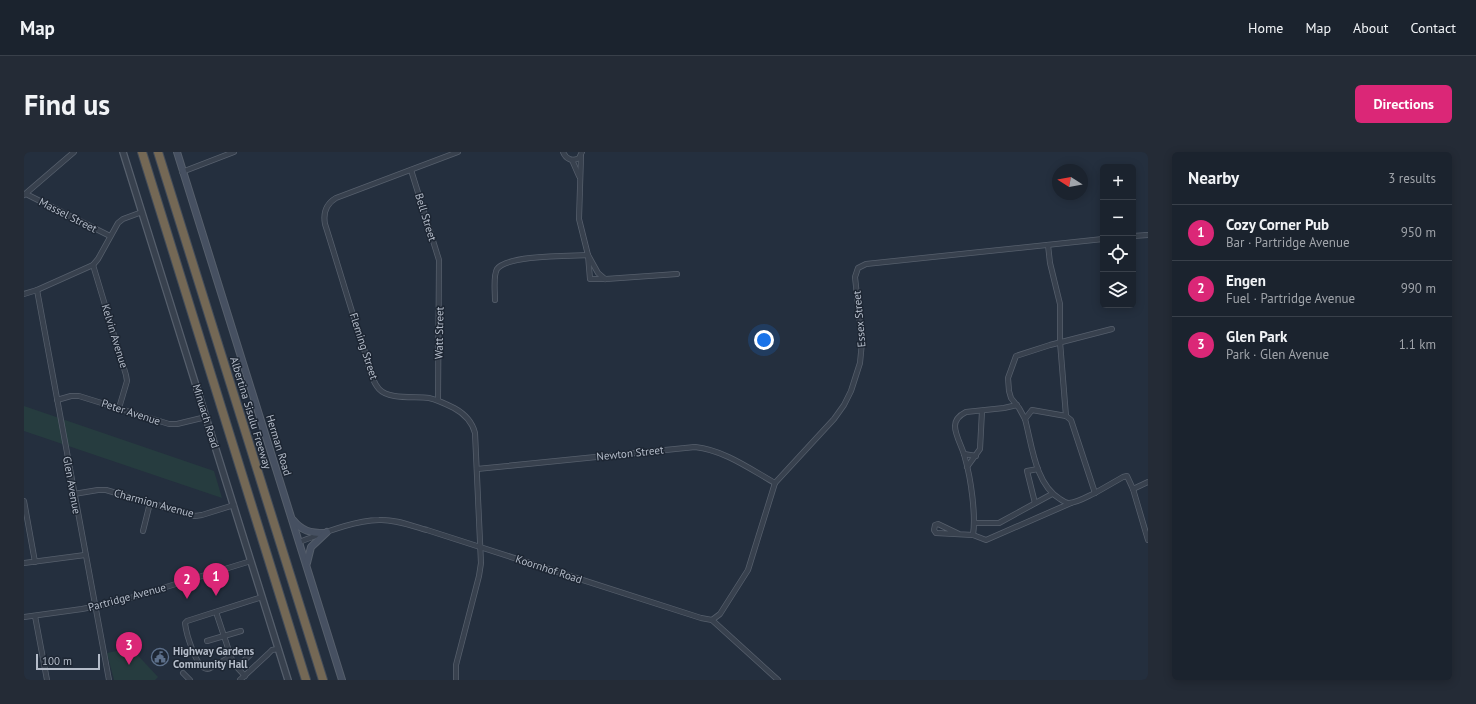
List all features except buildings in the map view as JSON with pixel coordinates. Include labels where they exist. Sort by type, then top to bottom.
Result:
[{"type":"highway","points":[[142,152],[306,680]]},
{"type":"highway","name":"Albertina Sisulu Freeway","points":[[158,152],[323,680]]},
{"type":"main road","name":"Herman Road","points":[[174,152],[182,172]]},
{"type":"main road","name":"Herman Road","points":[[177,152],[193,210],[197,217],[342,680]]},
{"type":"main road","points":[[291,517],[298,526],[305,531],[313,533],[326,533]]},
{"type":"main road","points":[[306,566],[311,547],[326,533]]},
{"type":"street","points":[[25,194],[74,152]]},
{"type":"street","name":"Minuach Road","points":[[123,152],[288,680]]},
{"type":"street","points":[[182,172],[234,152]]},
{"type":"street","name":"Fleming Street","points":[[456,680],[456,665],[479,576],[481,548],[476,436],[473,425],[466,416],[438,400],[391,396],[383,392],[378,387],[374,380],[360,338],[324,219],[327,206],[336,198],[458,152]]},
{"type":"street","points":[[564,152],[567,158],[572,160],[580,178]]},
{"type":"street","points":[[572,160],[577,159],[581,154]]},
{"type":"street","points":[[581,154],[579,219],[588,255],[590,279],[606,280],[677,274]]},
{"type":"street","name":"Bell Street","points":[[411,170],[440,265]]},
{"type":"street","name":"Massel Street","points":[[25,194],[110,236]]},
{"type":"street","points":[[24,294],[37,290],[93,265],[101,254],[115,226],[120,221],[142,212]]},
{"type":"street","points":[[1136,236],[1148,235]]},
{"type":"street","name":"Essex Street","points":[[712,620],[720,614],[748,570],[775,483],[834,419],[847,400],[854,385],[860,363],[862,348],[862,335],[855,274],[859,266],[866,264],[1100,239]]},
{"type":"street","points":[[1048,245],[1050,263],[1059,298],[1060,342],[1066,416]]},
{"type":"street","points":[[588,255],[598,273],[606,280]]},
{"type":"street","points":[[495,300],[496,271],[500,266],[508,261],[523,258],[588,255]]},
{"type":"street","name":"Kelvin Avenue","points":[[93,265],[126,375],[127,382],[119,408]]},
{"type":"street","name":"Watt Street","points":[[438,400],[440,265]]},
{"type":"street","name":"Glen Avenue","points":[[37,290],[94,607],[109,680]]},
{"type":"street","points":[[1071,503],[1063,501],[1052,494],[1044,484],[1038,469],[1025,419],[1009,394],[1008,378],[1016,356],[1060,342],[1112,329]]},
{"type":"street","name":"Peter Avenue","points":[[57,400],[76,395],[173,425],[206,417]]},
{"type":"street","points":[[1004,408],[1013,401]]},
{"type":"street","points":[[973,535],[975,523],[967,467],[955,429],[955,423],[960,414],[966,412],[1018,407],[1066,416],[1071,420],[1095,493]]},
{"type":"street","points":[[1025,419],[1032,410]]},
{"type":"street","points":[[967,467],[979,453],[981,445],[982,411]]},
{"type":"street","name":"Newton Street","points":[[477,469],[695,447],[725,456],[775,483]]},
{"type":"street","points":[[964,454],[976,456]]},
{"type":"street","points":[[1035,504],[1027,471],[1038,469]]},
{"type":"street","points":[[959,534],[938,524],[935,525],[934,530],[936,533],[973,535],[988,539],[1095,493],[1126,476],[1133,489],[1148,540]]},
{"type":"street","points":[[1133,489],[1148,482]]},
{"type":"street","name":"Charmion Avenue","points":[[74,494],[103,490],[195,516],[234,505]]},
{"type":"street","points":[[975,523],[999,523],[1052,494]]},
{"type":"street","points":[[24,500],[35,562]]},
{"type":"street","points":[[143,531],[150,503]]},
{"type":"street","name":"Koornhof Road","points":[[299,542],[363,522],[387,520],[427,530],[705,620],[712,620]]},
{"type":"street","points":[[24,563],[85,555]]},
{"type":"street","name":"Partridge Avenue","points":[[24,617],[94,607],[133,598],[251,561]]},
{"type":"street","points":[[230,657],[209,668],[206,668],[196,661],[185,626],[186,622],[262,597]]},
{"type":"street","points":[[216,612],[230,657],[237,668],[245,676]]},
{"type":"street","points":[[35,616],[47,680]]},
{"type":"street","points":[[712,620],[778,680]]},
{"type":"street","points":[[207,641],[241,631]]},
{"type":"street","points":[[240,680],[272,650],[278,649]]},
{"type":"street","points":[[237,668],[251,654]]},
{"type":"street","points":[[183,673],[190,680]]},
{"type":"green space","points":[[24,406],[214,471],[222,498],[24,431]]},
{"type":"green space","points":[[131,648],[158,677],[155,680],[114,680],[107,653]]},
{"type":"place","name":"Cozy Corner Pub","points":[[216,596]]},
{"type":"place","name":"Engen","points":[[187,599]]},
{"type":"place","name":"Highway Gardens Community Hall","points":[[160,657]]},
{"type":"place","name":"Glen Park","points":[[129,665]]}]
